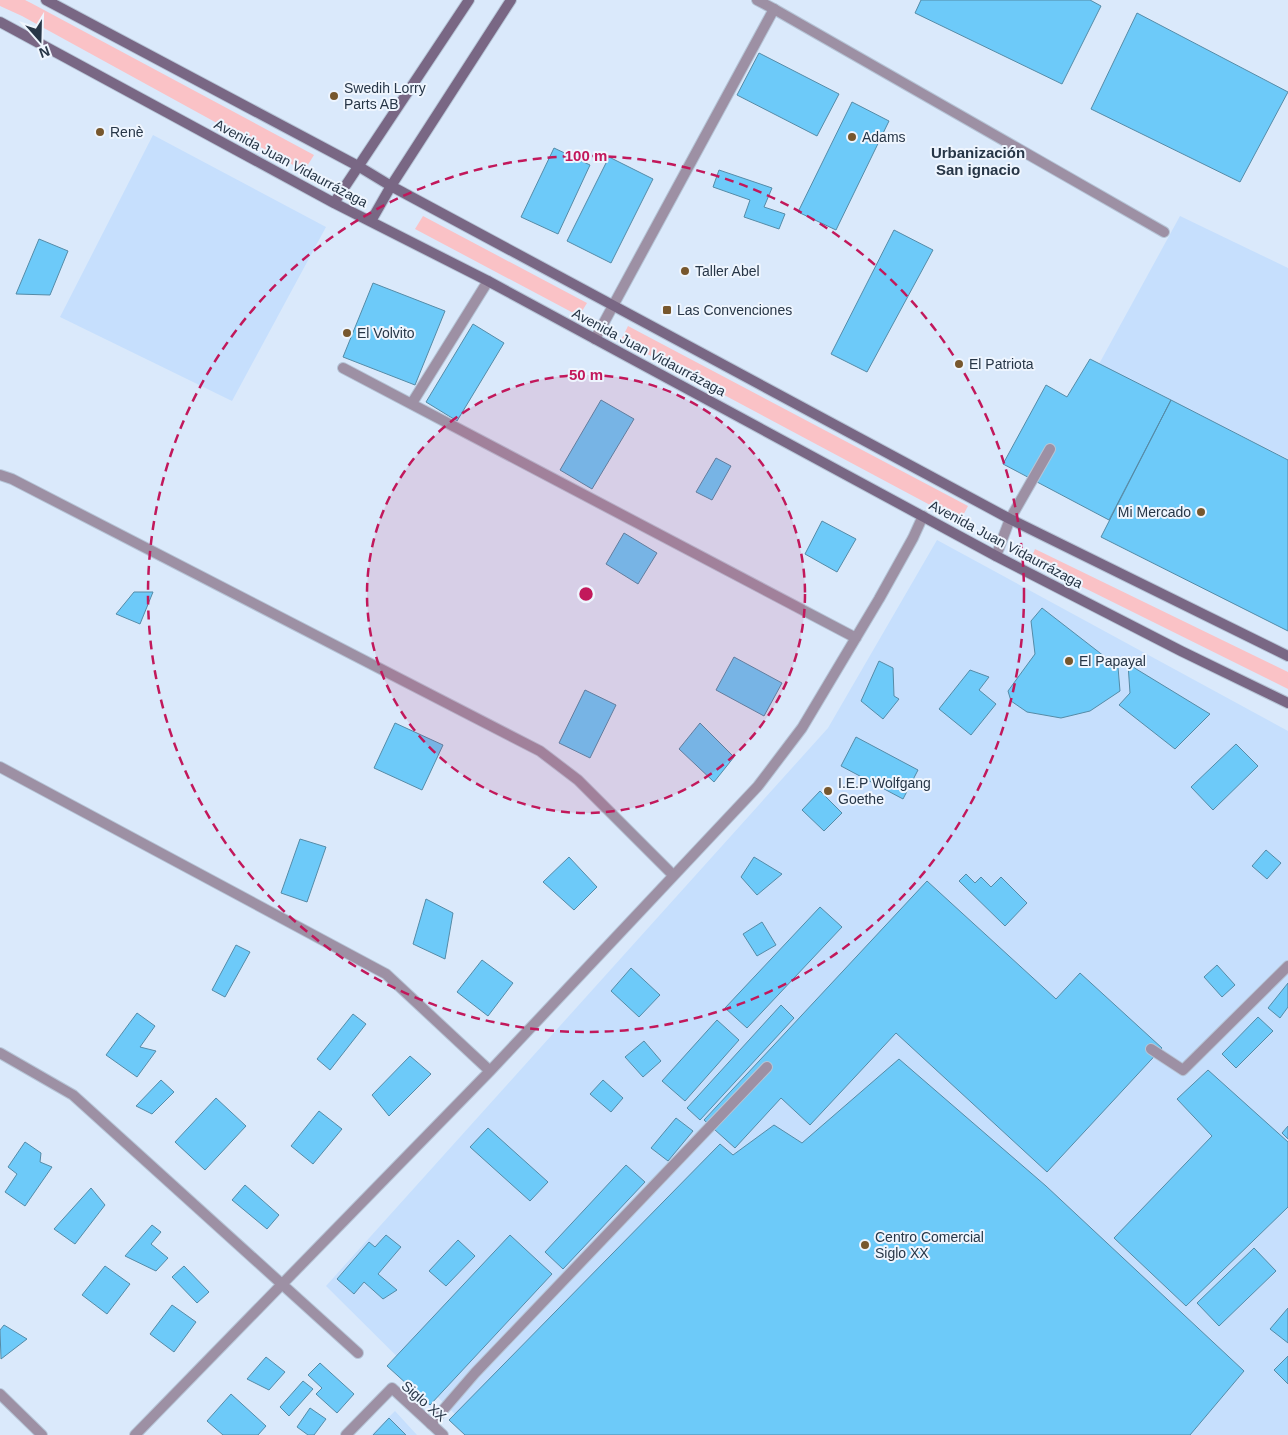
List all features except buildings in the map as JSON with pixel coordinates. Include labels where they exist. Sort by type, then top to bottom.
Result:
[{"type":"main road","name":"Avenida Juan Vidaurrázaga","points":[[46,0],[358,166],[391,186],[1010,519],[1288,656]]},
{"type":"main road","points":[[334,203],[469,0]]},
{"type":"main road","points":[[370,221],[508,1]]},
{"type":"main road","name":"Avenida Juan Vidaurrázaga","points":[[0,22],[334,203],[488,281],[996,556],[1288,703]]},
{"type":"street","points":[[757,0],[1164,232]]},
{"type":"street","points":[[595,339],[774,10]]},
{"type":"street","points":[[412,403],[488,281]]},
{"type":"street","points":[[343,368],[856,638]]},
{"type":"street","points":[[996,556],[1010,519],[1050,450]]},
{"type":"street","points":[[0,475],[12,479],[540,751],[578,780],[673,875]]},
{"type":"street","points":[[135,1435],[490,1071],[758,786],[802,728],[913,538],[922,516]]},
{"type":"street","points":[[0,766],[386,974],[490,1071]]},
{"type":"street","points":[[1151,1049],[1183,1070],[1288,966]]},
{"type":"street","points":[[0,1053],[73,1095],[358,1353]]},
{"type":"street","points":[[431,1424],[475,1373],[767,1067]]},
{"type":"street","name":"Siglo XX","points":[[346,1435],[392,1388],[443,1435]]},
{"type":"street","points":[[0,1394],[42,1435]]},
{"type":"shaded area","points":[[0,0],[25,0],[314,155],[304,171],[22,16],[0,6]]},
{"type":"shaded area","points":[[153,135],[326,227],[232,401],[60,317]]},
{"type":"shaded area","points":[[423,216],[587,303],[579,316],[415,229]]},
{"type":"shaded area","points":[[1180,216],[1288,268],[1288,459],[1099,364]]},
{"type":"shaded area","points":[[628,326],[968,506],[960,521],[621,340]]},
{"type":"shaded area","points":[[937,540],[1288,731],[1288,1435],[476,1435],[326,1286],[828,728]]},
{"type":"shaded area","points":[[1035,549],[1288,672],[1288,689],[1030,561]]},
{"type":"shaded area","points":[[395,1411],[417,1435],[371,1435]]},
{"type":"place","name":"Swedih Lorry Parts AB","points":[[334,96]]},
{"type":"place","name":"Renè","points":[[100,132]]},
{"type":"place","name":"Adams","points":[[852,137]]},
{"type":"place","name":"Taller Abel","points":[[685,271]]},
{"type":"place","name":"Las Convenciones","points":[[667,310]]},
{"type":"place","name":"El Volvito","points":[[347,333]]},
{"type":"place","name":"El Patriota","points":[[959,364]]},
{"type":"place","name":"Mi Mercado","points":[[1201,512]]},
{"type":"place","name":"El Papayal","points":[[1069,661]]},
{"type":"place","name":"I.E.P Wolfgang Goethe","points":[[828,791]]},
{"type":"place","name":"Centro Comercial Siglo XX","points":[[865,1245]]},
{"type":"district","name":"Urbanización San ignacio","points":[[978,162]]}]
